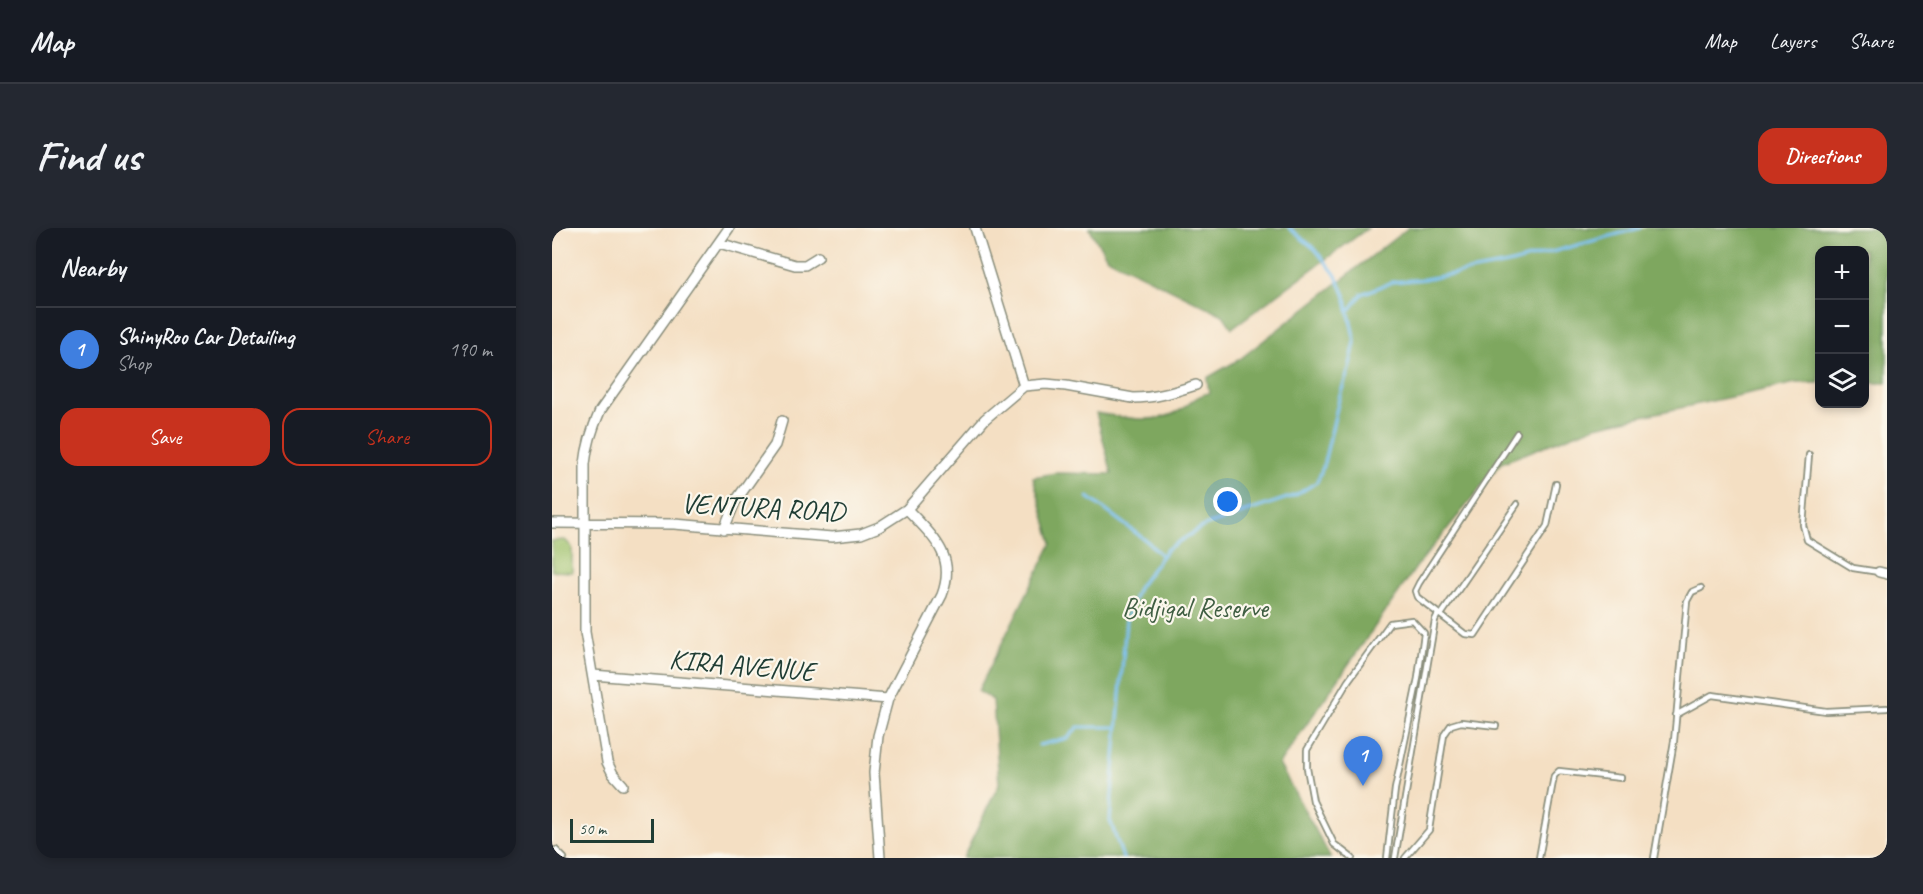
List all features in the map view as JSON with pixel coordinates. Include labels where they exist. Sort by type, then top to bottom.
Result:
[{"type":"street","points":[[623,785],[607,762],[585,628],[585,464],[592,429],[600,411],[729,228]]},
{"type":"street","points":[[975,228],[1024,386],[1066,386],[1144,398],[1164,396],[1196,385]]},
{"type":"street","points":[[719,243],[795,266],[805,265],[818,258]]},
{"type":"street","name":"VENTURA ROAD","points":[[552,523],[674,524],[844,537],[871,531],[907,508],[985,419],[1024,386]]},
{"type":"street","points":[[724,529],[735,502],[775,445],[782,421]]},
{"type":"street","points":[[880,858],[874,773],[878,736],[888,699],[942,595],[947,578],[942,550],[907,508]]},
{"type":"street","name":"KIRA AVENUE","points":[[593,675],[888,699]]},
{"type":"lane","points":[[1517,433],[1417,586],[1416,595],[1465,634],[1475,635],[1547,526],[1556,484]]},
{"type":"lane","points":[[1809,455],[1803,525],[1807,540],[1853,568],[1883,573]]},
{"type":"lane","points":[[1395,858],[1435,620],[1517,504]]},
{"type":"lane","points":[[1654,858],[1674,741],[1687,601],[1692,592],[1701,588]]},
{"type":"lane","points":[[1352,858],[1334,844],[1313,801],[1307,768],[1307,750],[1348,681],[1390,623],[1413,620],[1424,633],[1418,678],[1395,789],[1387,858]]},
{"type":"lane","points":[[1676,715],[1712,695],[1826,711],[1887,708]]},
{"type":"lane","points":[[1405,858],[1429,830],[1444,735],[1450,725],[1461,722],[1496,726]]},
{"type":"lane","points":[[1539,858],[1554,776],[1559,771],[1621,778]]},
{"type":"lane","points":[[556,850],[564,858]]},
{"type":"green space","points":[[1089,228],[1368,228],[1232,328],[1223,315],[1107,258]]},
{"type":"green space","name":"Bidjigal Reserve","points":[[1408,228],[1887,228],[1887,383],[1869,383],[1869,246],[1815,246],[1815,383],[1796,383],[1596,426],[1501,463],[1417,566],[1279,764],[1331,858],[963,858],[999,784],[993,700],[978,691],[1052,543],[1033,477],[1055,473],[1112,474],[1096,413],[1148,419],[1168,416],[1209,393],[1207,378],[1240,359]]},
{"type":"green space","points":[[565,540],[572,547],[572,572],[552,571],[552,541]]},
{"type":"waterway","points":[[1123,858],[1110,820],[1126,620],[1138,588],[1167,549],[1204,526],[1296,495],[1317,482],[1349,369],[1355,342],[1345,295],[1335,274],[1315,249],[1289,228]]},
{"type":"waterway","points":[[1350,310],[1362,294],[1392,282],[1425,279],[1508,264],[1640,228]]},
{"type":"waterway","points":[[1088,497],[1148,542],[1162,556]]},
{"type":"waterway","points":[[1039,745],[1068,738],[1078,727],[1118,727]]},
{"type":"place","name":"ShinyRoo Car Detailing","points":[[1363,786]]}]
